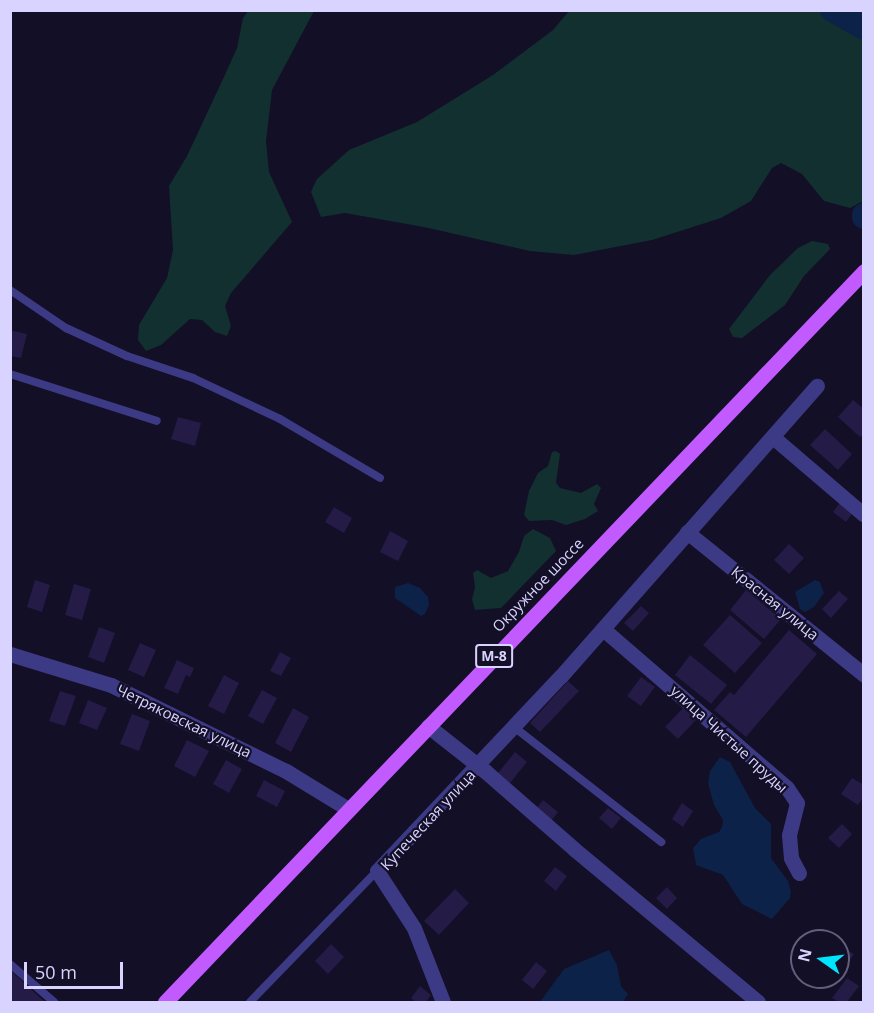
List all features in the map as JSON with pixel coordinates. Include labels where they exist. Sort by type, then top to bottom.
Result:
[{"type":"main road","name":"Окружное шоссе","points":[[165,1002],[864,271]]},
{"type":"street","name":"Купеческая улица","points":[[442,1002],[414,928],[377,871],[514,727],[818,386]]},
{"type":"street","points":[[774,438],[864,515]]},
{"type":"street","name":"Красная улица","points":[[687,532],[864,675]]},
{"type":"street","name":"улица Чистые пруды","points":[[603,628],[787,788],[796,802],[789,835],[791,858],[799,873]]},
{"type":"street","name":"Четряковская улица","points":[[10,654],[111,686],[286,771],[348,809]]},
{"type":"street","points":[[428,726],[478,765],[758,1002]]},
{"type":"lane","points":[[10,290],[66,328],[127,356],[193,378],[258,409],[380,478]]},
{"type":"lane","points":[[10,374],[157,421]]},
{"type":"lane","points":[[514,727],[661,842]]},
{"type":"lane","points":[[250,1002],[377,871]]},
{"type":"lane","points":[[10,964],[54,1002]]},
{"type":"green space","points":[[249,10],[314,11],[272,90],[266,141],[269,172],[292,222],[231,293],[225,306],[231,326],[227,336],[215,332],[202,320],[190,319],[161,345],[146,351],[138,340],[139,325],[167,278],[173,250],[169,186],[187,156],[223,79],[237,48],[243,18]]},
{"type":"green space","points":[[569,11],[863,11],[863,201],[850,208],[824,201],[802,174],[781,163],[772,168],[751,201],[721,218],[652,240],[574,255],[530,251],[424,227],[345,213],[321,217],[311,192],[317,179],[349,150],[417,122],[493,75],[553,30]]},
{"type":"green space","points":[[812,241],[828,244],[830,249],[804,276],[785,305],[742,338],[733,337],[729,329],[770,275],[798,248]]},
{"type":"green space","points":[[556,451],[560,454],[556,483],[560,488],[581,493],[597,484],[601,488],[594,504],[598,511],[585,519],[566,525],[552,520],[529,521],[524,515],[529,491],[538,473],[548,466],[552,452]]},
{"type":"green space","points":[[533,529],[550,538],[556,551],[501,608],[475,610],[472,599],[475,587],[473,573],[477,570],[491,578],[508,571],[519,552],[524,536]]},
{"type":"water","points":[[815,580],[820,582],[824,593],[814,607],[805,612],[800,609],[795,592]]},
{"type":"water","points":[[408,583],[420,588],[428,597],[429,605],[425,614],[421,616],[395,598],[395,587]]},
{"type":"water","points":[[720,757],[730,762],[755,808],[771,824],[771,858],[788,881],[791,892],[790,898],[772,919],[742,904],[723,875],[696,865],[693,848],[701,839],[719,832],[722,827],[723,820],[714,805],[708,783],[710,771]]},
{"type":"water","points":[[609,950],[617,965],[621,986],[628,994],[623,1002],[540,1002],[564,969]]},
{"type":"building","points":[[10,330],[27,334],[21,358],[10,356]]},
{"type":"building","points":[[853,400],[864,409],[864,433],[860,437],[838,417]]},
{"type":"building","points":[[178,417],[201,423],[195,446],[171,439]]},
{"type":"building","points":[[825,429],[852,454],[838,470],[810,445]]},
{"type":"building","points":[[841,501],[854,511],[846,522],[833,512]]},
{"type":"building","points":[[334,507],[352,518],[344,533],[325,522]]},
{"type":"building","points":[[390,531],[408,541],[398,561],[380,552]]},
{"type":"building","points":[[789,544],[804,558],[789,574],[774,560]]},
{"type":"building","points":[[35,580],[50,585],[42,612],[27,607]]},
{"type":"building","points":[[74,584],[91,589],[82,620],[65,615]]},
{"type":"building","points":[[746,590],[781,619],[764,639],[730,610]]},
{"type":"building","points":[[839,591],[848,599],[831,618],[822,609]]},
{"type":"building","points":[[641,606],[649,613],[633,631],[624,623]]},
{"type":"building","points":[[730,615],[762,643],[735,673],[703,645]]},
{"type":"building","points":[[99,627],[115,633],[104,663],[88,657]]},
{"type":"building","points":[[789,630],[817,654],[746,737],[714,710],[730,692],[734,695]]},
{"type":"building","points":[[140,643],[156,650],[144,677],[128,670]]},
{"type":"building","points":[[280,652],[291,658],[281,676],[270,671]]},
{"type":"building","points":[[690,655],[727,685],[711,704],[675,675]]},
{"type":"building","points":[[177,660],[194,668],[190,677],[186,675],[178,694],[164,688]]},
{"type":"building","points":[[224,675],[239,683],[224,714],[208,706]]},
{"type":"building","points":[[641,677],[655,687],[641,706],[627,696]]},
{"type":"building","points":[[568,681],[579,691],[540,732],[530,723]]},
{"type":"building","points":[[262,690],[277,698],[263,724],[248,716]]},
{"type":"building","points":[[60,691],[76,696],[65,726],[49,721]]},
{"type":"building","points":[[88,700],[107,708],[97,730],[79,723]]},
{"type":"building","points":[[293,708],[309,717],[291,752],[275,743]]},
{"type":"building","points":[[683,708],[696,720],[678,739],[665,727]]},
{"type":"building","points":[[132,714],[150,721],[139,751],[120,744]]},
{"type":"building","points":[[187,740],[209,751],[195,777],[174,766]]},
{"type":"building","points":[[515,752],[527,762],[510,783],[498,773]]},
{"type":"building","points":[[226,760],[242,769],[229,793],[213,784]]},
{"type":"building","points":[[852,778],[864,785],[864,796],[858,805],[841,794]]},
{"type":"building","points":[[264,780],[285,791],[277,807],[256,796]]},
{"type":"building","points":[[543,800],[558,812],[551,821],[536,809]]},
{"type":"building","points":[[682,803],[693,811],[683,827],[672,819]]},
{"type":"building","points":[[608,808],[621,818],[612,829],[599,818]]},
{"type":"building","points":[[842,824],[852,834],[839,848],[828,838]]},
{"type":"building","points":[[555,867],[567,876],[556,891],[544,881]]},
{"type":"building","points":[[667,887],[677,898],[667,909],[656,898]]},
{"type":"building","points":[[455,889],[469,903],[439,935],[424,921]]},
{"type":"building","points":[[331,944],[344,957],[328,974],[315,961]]},
{"type":"building","points":[[536,962],[547,971],[533,989],[522,980]]},
{"type":"building","points":[[10,970],[45,1002],[10,1002]]},
{"type":"building","points":[[850,980],[859,986],[847,1002],[839,1002],[832,998],[839,989],[850,989]]},
{"type":"building","points":[[420,986],[431,995],[426,1002],[416,1002],[411,998]]},
{"type":"waterway","points":[[832,10],[864,28]]}]
